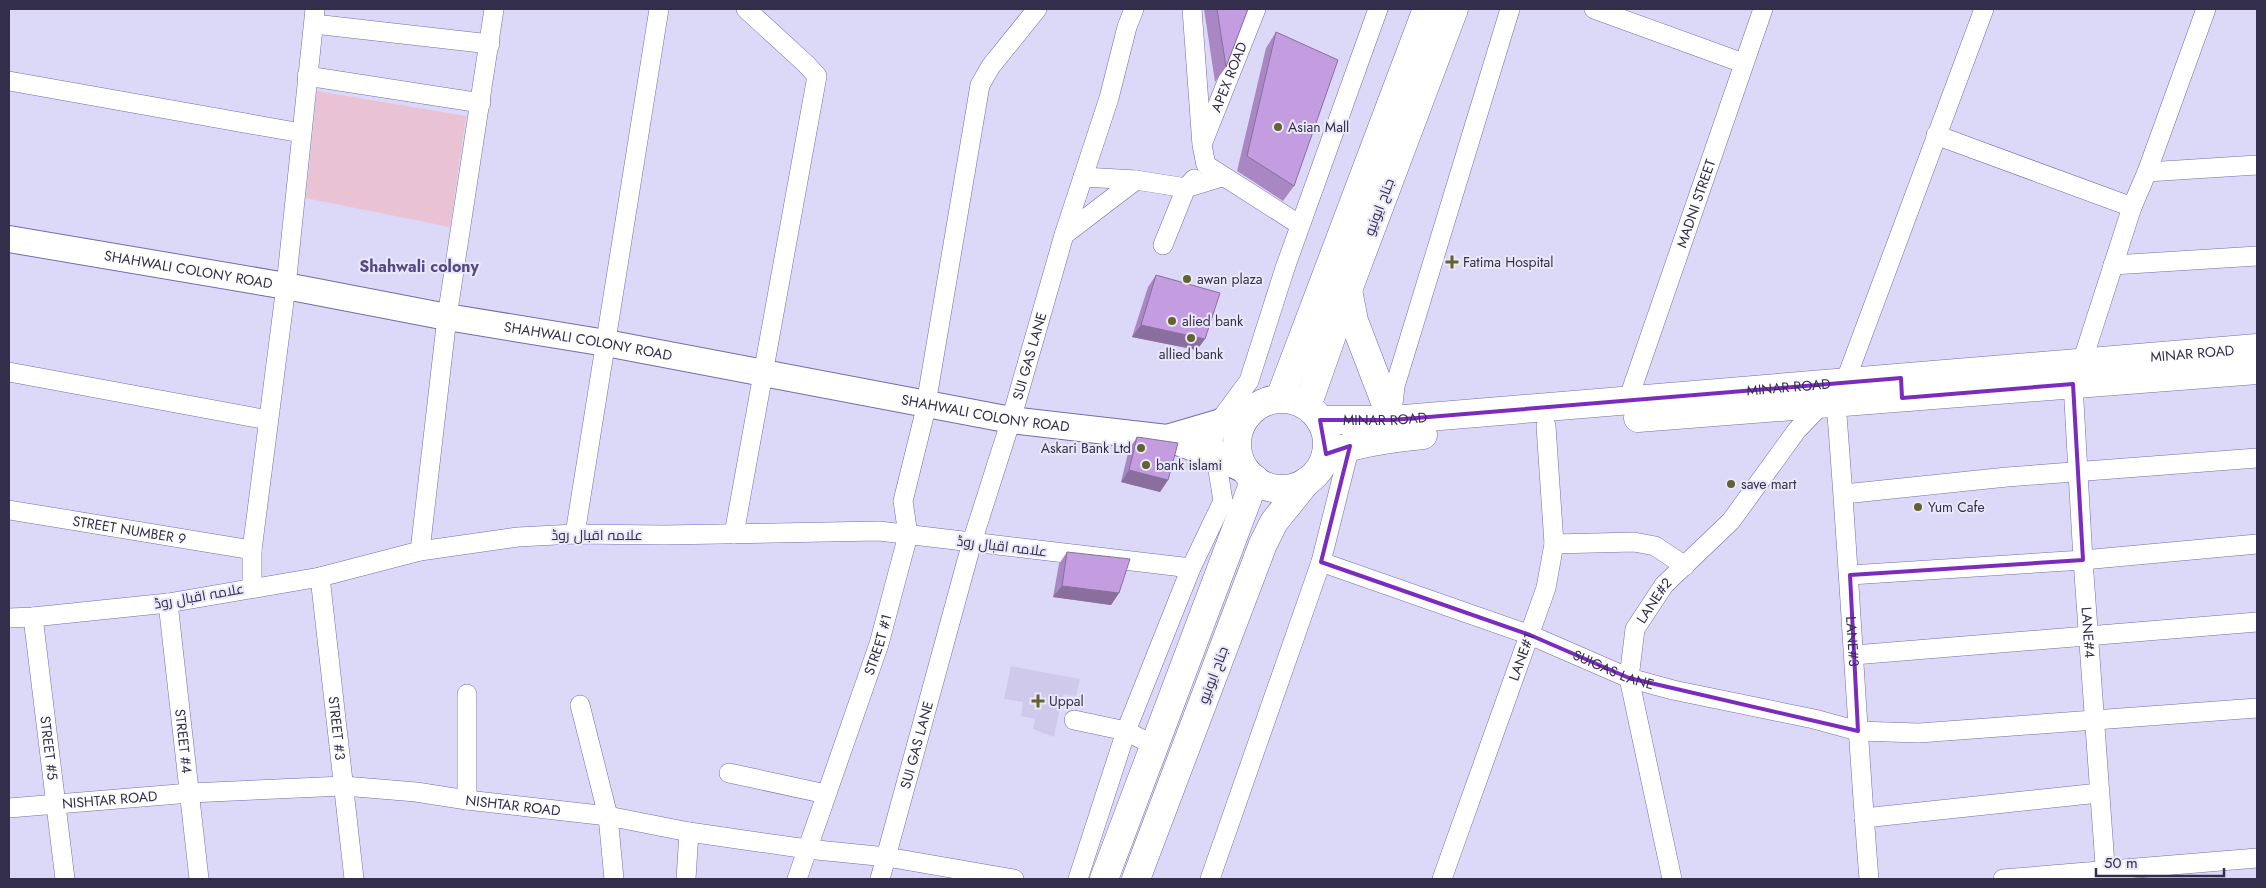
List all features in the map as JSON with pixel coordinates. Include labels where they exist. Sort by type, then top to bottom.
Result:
[{"type":"main road","name":"جناح ایونیو","points":[[1274,399],[1427,9]]},
{"type":"main road","name":"جناح ایونیو","points":[[1314,413],[1348,290],[1454,9]]},
{"type":"main road","name":"SHAHWALI COLONY ROAD","points":[[9,239],[286,286],[447,317],[606,343],[1011,420],[1167,438],[1215,456],[1251,475]]},
{"type":"main road","points":[[1348,290],[1354,321],[1392,420]]},
{"type":"main road","name":"MINAR ROAD","points":[[1338,450],[1394,438],[1546,426],[1901,388],[2077,373],[2257,348]]},
{"type":"main road","name":"MINAR ROAD","points":[[2077,373],[2257,370]]},
{"type":"main road","name":"MINAR ROAD","points":[[1314,413],[1392,420],[1628,400],[1834,396]]},
{"type":"main road","name":"SHAHWALI COLONY ROAD","points":[[1167,438],[1218,423],[1274,399]]},
{"type":"main road","points":[[1274,399],[1289,399],[1314,413],[1338,450],[1307,481],[1295,487],[1281,489],[1267,486],[1251,475],[1238,452],[1239,430],[1250,412],[1274,399]]},
{"type":"main road","points":[[1104,879],[1251,475]]},
{"type":"main road","name":"جناح ایونیو","points":[[1136,879],[1263,544],[1274,522],[1307,481]]},
{"type":"street","points":[[420,551],[447,317],[494,9]]},
{"type":"street","points":[[575,534],[659,9]]},
{"type":"street","points":[[734,534],[817,76],[746,9]]},
{"type":"street","name":"STREET #1","points":[[797,879],[879,644],[908,535],[903,501],[925,405],[980,85],[991,66],[1037,9]]},
{"type":"street","name":"SUI GAS LANE","points":[[880,879],[972,542],[1011,420],[1064,235],[1109,98],[1126,27],[1134,9]]},
{"type":"street","points":[[1192,9],[1202,145],[1206,165],[1222,177],[1300,225]]},
{"type":"street","name":"APEX ROAD","points":[[1202,145],[1256,9]]},
{"type":"street","points":[[1078,879],[1126,731],[1191,568],[1222,501],[1213,440],[1218,423],[1248,381],[1300,225],[1378,9]]},
{"type":"street","points":[[1392,420],[1395,386],[1510,9]]},
{"type":"street","points":[[1594,9],[1743,63]]},
{"type":"street","name":"MADNI STREET","points":[[1628,400],[1763,9]]},
{"type":"street","points":[[1834,396],[1984,9]]},
{"type":"street","points":[[2077,373],[2132,207],[2147,172],[2206,9]]},
{"type":"street","points":[[252,587],[252,550],[286,286],[314,16],[490,44]]},
{"type":"street","points":[[307,76],[481,103]]},
{"type":"street","points":[[9,81],[301,134]]},
{"type":"street","points":[[1936,135],[2132,207]]},
{"type":"street","points":[[1163,245],[1186,188],[1206,165]]},
{"type":"street","points":[[2147,172],[2257,165]]},
{"type":"street","points":[[1083,177],[1136,180],[1186,188],[1222,177]]},
{"type":"street","points":[[1064,235],[1136,180]]},
{"type":"street","points":[[2113,265],[2257,256]]},
{"type":"street","points":[[9,372],[268,420]]},
{"type":"street","name":"LANE#4","points":[[2077,373],[2078,472],[2083,560],[2106,875]]},
{"type":"street","name":"LANE#3","points":[[1834,396],[1850,575],[1858,731],[1869,879]]},
{"type":"street","name":"LANE#2","points":[[1672,879],[1629,678],[1635,629],[1664,585],[1731,521],[1796,430],[1834,396]]},
{"type":"street","name":"LANE#1","points":[[1442,879],[1546,588],[1554,544],[1546,426]]},
{"type":"street","points":[[1215,878],[1321,562],[1338,450]]},
{"type":"street","points":[[1844,494],[2078,472],[2257,458]]},
{"type":"street","name":"STREET NUMBER 9","points":[[9,510],[252,550]]},
{"type":"street","name":"علامہ اقبال روڈ","points":[[9,618],[168,603],[252,587],[320,577],[420,551],[518,537],[575,534],[734,534],[879,531],[1191,568]]},
{"type":"street","points":[[1554,544],[1634,542],[1656,546],[1685,566]]},
{"type":"street","points":[[1850,575],[2083,560],[2257,544]]},
{"type":"street","name":"SUIGAS LANE","points":[[1321,562],[1530,636],[1629,678],[1673,690],[1814,719],[1858,731],[1920,733],[2257,708]]},
{"type":"street","name":"STREET #3","points":[[320,577],[354,879]]},
{"type":"street","name":"STREET #4","points":[[168,603],[199,879]]},
{"type":"street","name":"STREET #5","points":[[33,617],[65,879]]},
{"type":"street","points":[[1854,655],[2257,622]]},
{"type":"street","points":[[467,694],[467,800]]},
{"type":"street","points":[[580,705],[608,816],[614,879]]},
{"type":"street","points":[[1074,720],[1126,731],[1153,745]]},
{"type":"street","points":[[729,773],[826,794]]},
{"type":"street","name":"NISHTAR ROAD","points":[[9,808],[190,793],[344,786],[416,792],[467,800],[608,816],[689,832],[807,850],[887,856],[1014,879]]},
{"type":"street","points":[[1864,818],[2099,793]]},
{"type":"street","points":[[686,879],[689,832]]},
{"type":"street","points":[[2003,879],[2106,875],[2257,858]]},
{"type":"highlighted area","points":[[1901,378],[1902,398],[2073,384],[2083,560],[1850,575],[1858,731],[1629,678],[1530,635],[1321,562],[1350,446],[1326,454],[1320,420],[1392,420]]},
{"type":"shaded area","points":[[317,91],[466,116],[450,227],[306,198]]},
{"type":"shaded area","name":"Uppal","points":[[1011,666],[1080,679],[1076,696],[1063,694],[1054,737],[1033,729],[1035,719],[1021,716],[1023,702],[1004,699]]},
{"type":"building","points":[[1217,9],[1248,9],[1226,67]]},
{"type":"building","name":"Asian Mall","points":[[1276,32],[1338,60],[1294,186],[1247,156]]},
{"type":"building","name":"alied bank","points":[[1156,275],[1220,293],[1205,339],[1141,325]]},
{"type":"building","name":"bank islami","points":[[1137,437],[1178,443],[1168,480],[1129,470]]},
{"type":"building","points":[[1067,552],[1130,559],[1119,593],[1062,586]]},
{"type":"place","name":"Asian Mall","points":[[1278,127]]},
{"type":"place","name":"Fatima Hospital","points":[[1452,262]]},
{"type":"place","name":"awan plaza","points":[[1187,279]]},
{"type":"place","name":"alied bank","points":[[1172,321]]},
{"type":"place","name":"allied bank","points":[[1191,338]]},
{"type":"place","name":"Askari Bank Ltd","points":[[1141,448]]},
{"type":"place","name":"bank islami","points":[[1146,465]]},
{"type":"place","name":"save mart","points":[[1731,484]]},
{"type":"place","name":"Yum Cafe","points":[[1918,507]]},
{"type":"place","name":"Uppal","points":[[1038,701]]},
{"type":"district","name":"Shahwali colony","points":[[419,266]]}]
